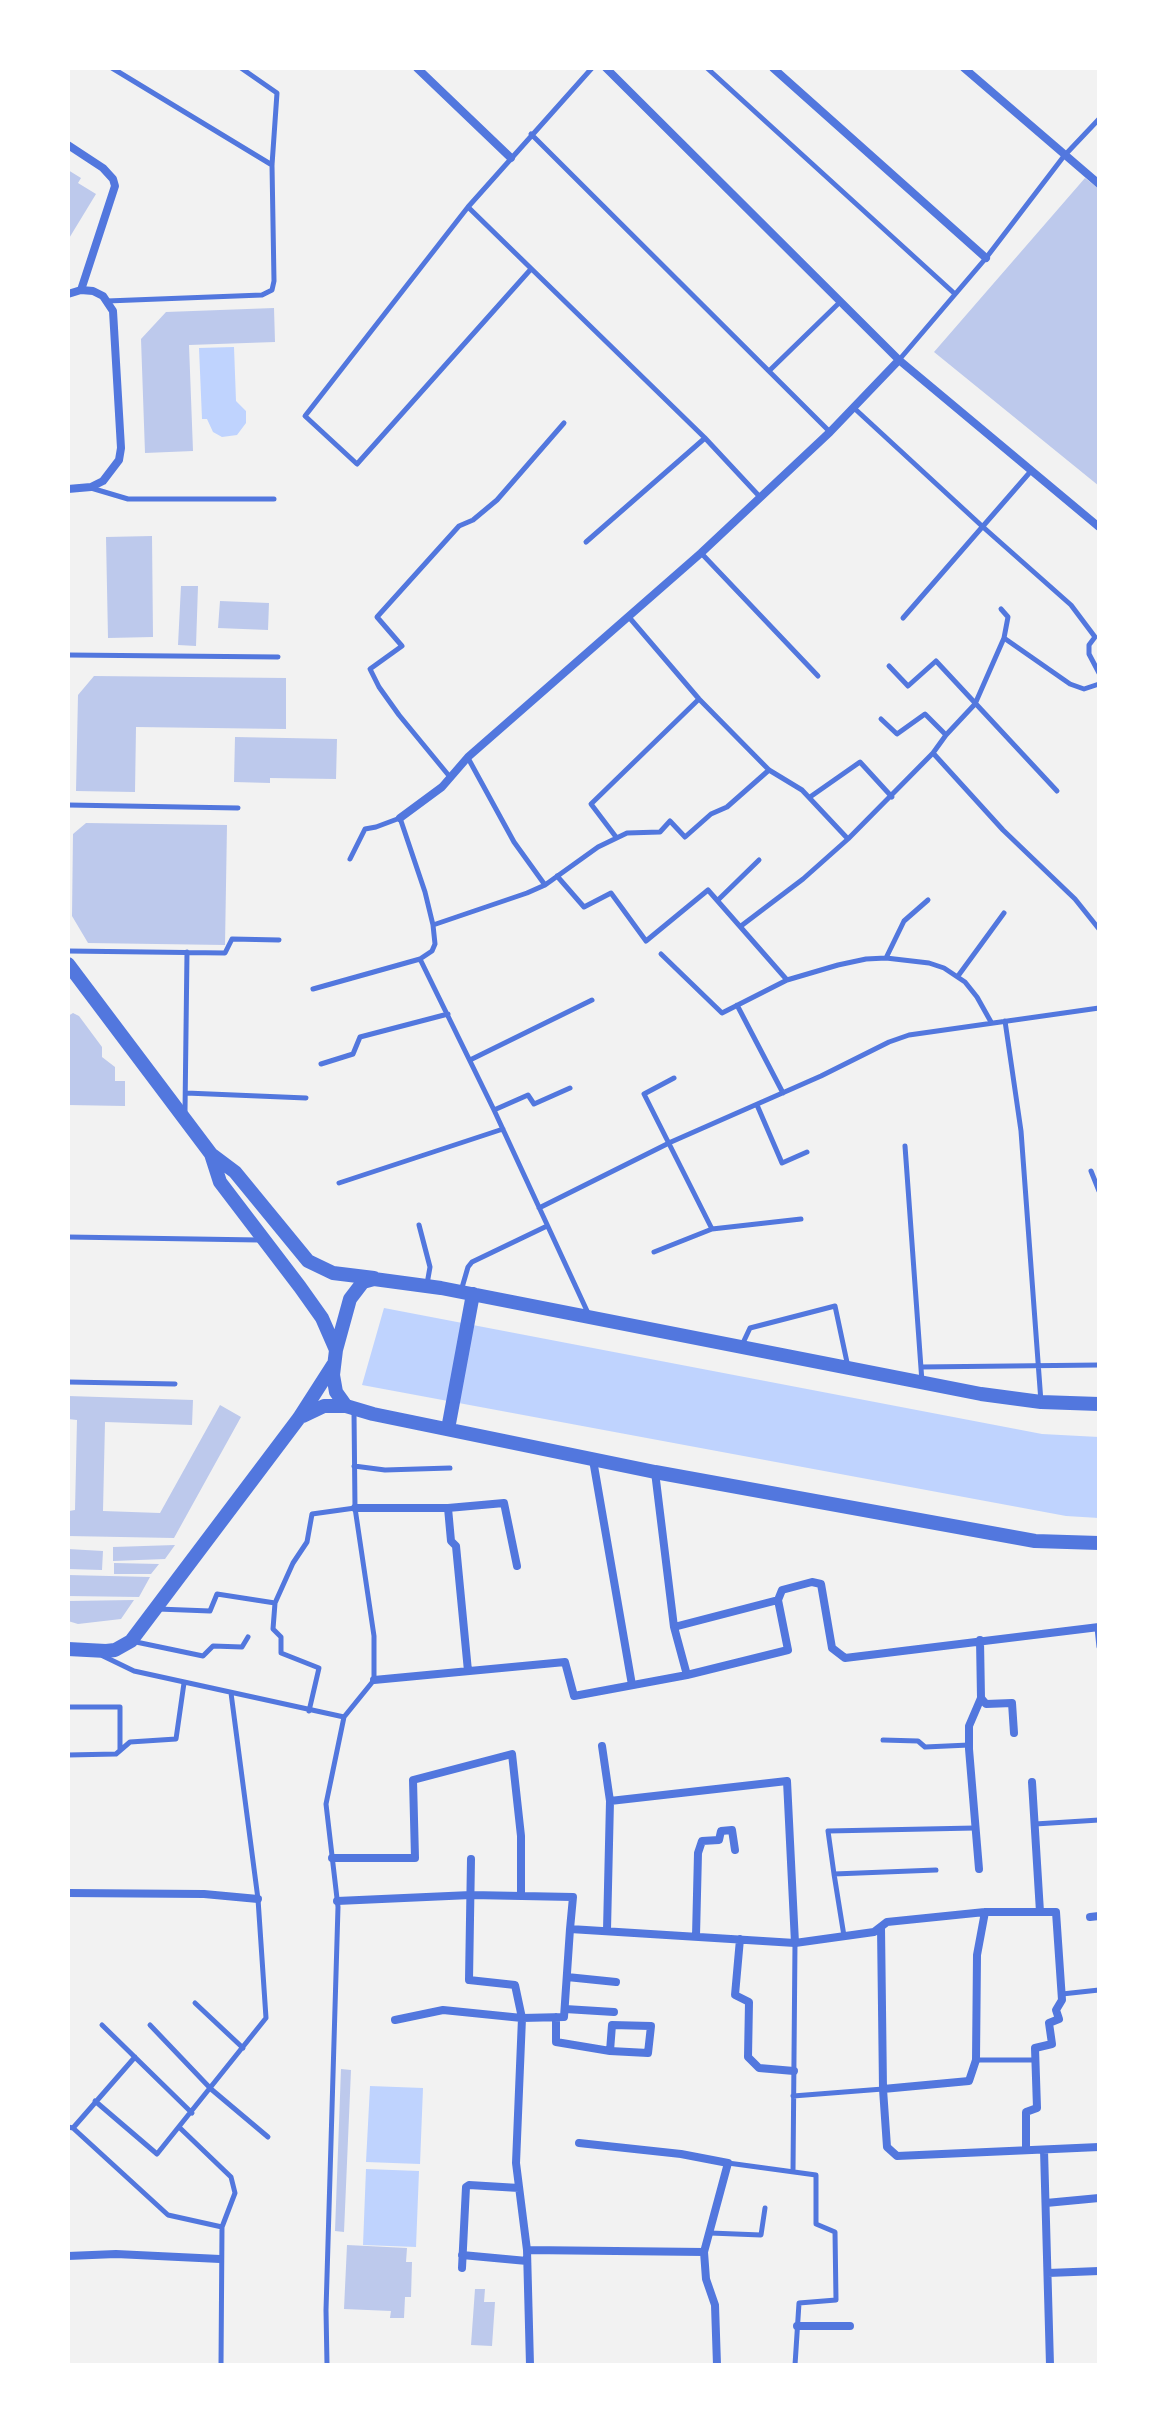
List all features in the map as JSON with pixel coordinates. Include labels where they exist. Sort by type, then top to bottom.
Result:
[{"type":"street","points":[[417,68],[511,158]]},
{"type":"street","points":[[606,68],[899,360],[1099,527]]},
{"type":"street","points":[[773,68],[986,258]]},
{"type":"street","points":[[964,68],[1099,184]]},
{"type":"street","points":[[68,145],[103,168],[115,186],[81,290]]},
{"type":"street","points":[[68,294],[81,290],[93,291],[107,301],[115,319],[121,448],[119,460],[103,481],[91,487],[68,489]]},
{"type":"street","points":[[400,818],[451,778],[468,757],[761,498],[899,360]]},
{"type":"street","points":[[68,964],[211,1154],[235,1172],[300,1255],[316,1266],[333,1273],[427,1285],[848,1368],[921,1375],[1041,1402],[1099,1404]]},
{"type":"street","points":[[211,1154],[220,1182],[322,1318],[336,1356]]},
{"type":"street","points":[[350,1408],[336,1392],[336,1356],[353,1293],[363,1282],[374,1279]]},
{"type":"street","points":[[448,1429],[471,1310],[467,1293]]},
{"type":"street","points":[[68,1649],[95,1652],[115,1650],[131,1641],[299,1418],[336,1356]]},
{"type":"street","points":[[299,1418],[324,1406],[350,1408],[593,1460],[1035,1541],[1099,1543]]},
{"type":"street","points":[[593,1460],[632,1685]]},
{"type":"street","points":[[655,1472],[674,1627],[687,1675]]},
{"type":"street","points":[[355,1508],[448,1508],[504,1503],[517,1566]]},
{"type":"street","points":[[448,1508],[451,1541],[456,1546],[468,1671]]},
{"type":"street","points":[[374,1680],[565,1662],[574,1696],[687,1675],[788,1650],[778,1600],[782,1590],[812,1582],[821,1584],[832,1648],[845,1658],[1098,1628]]},
{"type":"street","points":[[674,1627],[778,1600]]},
{"type":"street","points":[[979,1869],[969,1726],[981,1698],[980,1640]]},
{"type":"street","points":[[981,1698],[986,1704],[1012,1703],[1014,1733]]},
{"type":"street","points":[[602,1746],[610,1801],[607,1930]]},
{"type":"street","points":[[332,1858],[415,1858],[413,1780],[512,1754],[521,1836],[521,1896]]},
{"type":"street","points":[[610,1801],[787,1781],[795,1943]]},
{"type":"street","points":[[1032,1782],[1040,1912]]},
{"type":"street","points":[[696,1936],[698,1853],[702,1841],[719,1840],[721,1831],[732,1830],[735,1850]]},
{"type":"street","points":[[471,1859],[469,1980],[515,1985],[522,2018],[516,2163],[527,2250],[530,2365]]},
{"type":"street","points":[[68,1893],[204,1894],[258,1899]]},
{"type":"street","points":[[337,1901],[471,1895],[573,1897],[564,2017],[522,2018],[443,2010],[395,2020]]},
{"type":"street","points":[[570,1929],[795,1943],[874,1932],[887,1922],[985,1912],[1056,1912],[1062,2000],[1056,2010],[1059,2019],[1049,2023],[1052,2044],[1035,2048],[1037,2108],[1026,2112],[1026,2150]]},
{"type":"street","points":[[883,2089],[969,2081],[976,2060],[977,1955],[985,1912]]},
{"type":"street","points":[[881,1927],[883,2089],[887,2147],[897,2156],[1099,2147]]},
{"type":"street","points":[[740,1939],[735,1995],[749,2002],[748,2057],[759,2068],[794,2071]]},
{"type":"street","points":[[567,1977],[616,1982]]},
{"type":"street","points":[[565,2009],[614,2012]]},
{"type":"street","points":[[556,2017],[556,2042],[610,2051],[648,2053],[651,2026],[612,2025],[610,2051]]},
{"type":"street","points":[[579,2143],[681,2154],[728,2163],[704,2252],[706,2279],[715,2305],[717,2365]]},
{"type":"street","points":[[1044,2150],[1050,2365]]},
{"type":"street","points":[[462,2268],[467,2186],[519,2188]]},
{"type":"street","points":[[1046,2203],[1099,2198]]},
{"type":"street","points":[[527,2250],[704,2252]]},
{"type":"street","points":[[68,2256],[116,2254],[220,2259]]},
{"type":"street","points":[[462,2255],[527,2261]]},
{"type":"street","points":[[1048,2273],[1099,2271]]},
{"type":"street","points":[[797,2326],[850,2326]]},
{"type":"lane","points":[[112,68],[272,165]]},
{"type":"lane","points":[[107,301],[262,295],[272,290],[272,165],[277,93],[241,68]]},
{"type":"lane","points":[[531,269],[357,464],[305,416],[468,207],[592,68]]},
{"type":"lane","points":[[707,68],[955,294]]},
{"type":"lane","points":[[899,360],[986,258],[1064,156],[1099,119]]},
{"type":"lane","points":[[531,134],[830,432]]},
{"type":"lane","points":[[468,207],[705,438],[761,498]]},
{"type":"lane","points":[[769,371],[840,302]]},
{"type":"lane","points":[[854,408],[1071,605],[1097,635],[1089,645],[1089,654],[1099,673]]},
{"type":"lane","points":[[451,778],[399,715],[370,669],[402,646],[377,617],[459,526],[473,520],[497,500],[564,423]]},
{"type":"lane","points":[[586,542],[705,438]]},
{"type":"lane","points":[[903,618],[1031,470]]},
{"type":"lane","points":[[91,487],[128,499],[274,499]]},
{"type":"lane","points":[[701,553],[818,676]]},
{"type":"lane","points":[[741,926],[803,879],[848,839],[892,797],[975,704],[1004,638],[1008,617],[1001,609]]},
{"type":"lane","points":[[627,615],[699,699],[769,770],[802,790],[848,839]]},
{"type":"lane","points":[[1004,638],[1070,684],[1084,689],[1099,684]]},
{"type":"lane","points":[[68,655],[278,657]]},
{"type":"lane","points":[[889,666],[908,686],[936,661],[1057,791]]},
{"type":"lane","points":[[616,837],[591,804],[699,699]]},
{"type":"lane","points":[[881,719],[897,734],[925,714],[946,735]]},
{"type":"lane","points":[[933,753],[1003,830],[1075,899],[1099,929]]},
{"type":"lane","points":[[468,757],[514,842],[545,885]]},
{"type":"lane","points":[[810,797],[860,762],[892,797]]},
{"type":"lane","points":[[433,925],[507,902],[545,885],[616,837],[641,831],[660,832],[670,821],[685,837],[711,814],[727,807],[769,770]]},
{"type":"lane","points":[[68,805],[238,808]]},
{"type":"lane","points":[[313,989],[420,959],[432,951],[435,944],[425,892],[400,818],[365,829],[350,859]]},
{"type":"lane","points":[[718,900],[759,860]]},
{"type":"lane","points":[[557,876],[584,907],[611,893],[646,941],[708,890],[787,980]]},
{"type":"lane","points":[[886,958],[904,921],[928,900]]},
{"type":"lane","points":[[958,976],[1004,913]]},
{"type":"lane","points":[[68,951],[225,953],[232,939],[279,940]]},
{"type":"lane","points":[[185,1119],[187,952]]},
{"type":"lane","points":[[661,954],[722,1013],[787,980],[866,959],[886,958],[929,963],[958,976],[971,988],[991,1022]]},
{"type":"lane","points":[[420,959],[590,1317]]},
{"type":"lane","points":[[470,1060],[592,1000]]},
{"type":"lane","points":[[737,1005],[783,1094]]},
{"type":"lane","points":[[539,1208],[671,1142],[783,1094],[889,1042],[909,1035],[1099,1008]]},
{"type":"lane","points":[[321,1064],[353,1054],[360,1037],[448,1014]]},
{"type":"lane","points":[[1005,1021],[1021,1131],[1041,1402]]},
{"type":"lane","points":[[674,1078],[644,1094],[671,1142],[712,1229]]},
{"type":"lane","points":[[494,1110],[528,1095],[534,1104],[570,1088]]},
{"type":"lane","points":[[186,1093],[306,1098]]},
{"type":"lane","points":[[757,1105],[782,1163],[807,1152]]},
{"type":"lane","points":[[339,1183],[503,1129]]},
{"type":"lane","points":[[905,1146],[921,1375],[1099,1365]]},
{"type":"lane","points":[[1091,1171],[1099,1191]]},
{"type":"lane","points":[[654,1252],[712,1229],[801,1219]]},
{"type":"lane","points":[[419,1225],[430,1267],[427,1285]]},
{"type":"lane","points":[[467,1293],[468,1267],[472,1262],[547,1226]]},
{"type":"lane","points":[[68,1237],[265,1241]]},
{"type":"lane","points":[[741,1347],[750,1328],[835,1306],[848,1368]]},
{"type":"lane","points":[[68,1382],[175,1384]]},
{"type":"lane","points":[[327,2365],[337,1901],[326,1804],[344,1717],[374,1680],[374,1636],[355,1508],[350,1408]]},
{"type":"lane","points":[[354,1466],[385,1470],[450,1468]]},
{"type":"lane","points":[[309,1711],[319,1668],[281,1653],[281,1637],[273,1629],[275,1603],[293,1563],[307,1542],[312,1514],[355,1508]]},
{"type":"lane","points":[[157,1609],[210,1611],[217,1594],[275,1603]]},
{"type":"lane","points":[[1098,1628],[1099,1647]]},
{"type":"lane","points":[[131,1641],[203,1656],[213,1646],[242,1647],[248,1637]]},
{"type":"lane","points":[[95,1652],[134,1671],[344,1717]]},
{"type":"lane","points":[[68,1755],[120,1753],[130,1742],[176,1739],[184,1683]]},
{"type":"lane","points":[[95,2101],[157,2154],[266,2018],[258,1899],[231,1693]]},
{"type":"lane","points":[[68,1707],[120,1707],[120,1753]]},
{"type":"lane","points":[[883,1740],[918,1741],[925,1747],[969,1745]]},
{"type":"lane","points":[[1035,1824],[1099,1820]]},
{"type":"lane","points":[[844,1936],[828,1831],[976,1828]]},
{"type":"lane","points":[[834,1874],[936,1870]]},
{"type":"lane","points":[[793,2171],[795,1943]]},
{"type":"lane","points":[[1061,1994],[1099,1990]]},
{"type":"lane","points":[[195,2003],[243,2048]]},
{"type":"lane","points":[[102,2025],[192,2113]]},
{"type":"lane","points":[[150,2025],[211,2089],[268,2137]]},
{"type":"lane","points":[[135,2057],[70,2128],[168,2215],[222,2227]]},
{"type":"lane","points":[[976,2060],[1035,2060]]},
{"type":"lane","points":[[793,2096],[883,2089]]},
{"type":"lane","points":[[180,2128],[231,2177],[235,2193],[222,2227],[221,2365]]},
{"type":"lane","points":[[728,2163],[816,2175],[816,2224],[835,2232],[836,2300],[799,2303],[795,2365]]},
{"type":"lane","points":[[709,2233],[761,2235],[765,2208]]},
{"type":"water","points":[[234,347],[236,401],[246,411],[246,423],[237,435],[222,437],[213,432],[207,419],[202,419],[199,348]]},
{"type":"water","points":[[384,1308],[1042,1434],[1099,1437],[1099,1518],[1066,1516],[362,1385]]},
{"type":"water","points":[[370,2086],[423,2088],[420,2164],[366,2162]]},
{"type":"water","points":[[366,2169],[419,2171],[416,2247],[363,2245]]},
{"type":"building","points":[[68,170],[81,178],[78,183],[96,194],[68,240]]},
{"type":"building","points":[[1085,178],[1099,189],[1099,486],[934,352]]},
{"type":"building","points":[[274,308],[275,342],[189,345],[193,451],[145,453],[141,339],[166,312]]},
{"type":"building","points":[[152,536],[153,637],[108,638],[106,537]]},
{"type":"building","points":[[181,586],[198,586],[196,646],[178,645]]},
{"type":"building","points":[[220,601],[269,603],[268,630],[218,628]]},
{"type":"building","points":[[94,676],[286,678],[286,729],[136,727],[135,792],[76,791],[78,695]]},
{"type":"building","points":[[235,737],[337,739],[336,779],[270,778],[270,783],[234,782]]},
{"type":"building","points":[[86,823],[227,825],[225,945],[88,943],[72,916],[73,834]]},
{"type":"building","points":[[73,1013],[79,1016],[102,1047],[102,1057],[115,1067],[115,1081],[125,1081],[125,1106],[68,1105],[68,1016]]},
{"type":"building","points":[[68,1396],[193,1400],[192,1425],[105,1422],[103,1511],[160,1513],[220,1405],[241,1417],[174,1538],[68,1536],[69,1511],[75,1510],[77,1420],[68,1419]]},
{"type":"building","points":[[175,1545],[165,1559],[113,1561],[113,1547]]},
{"type":"building","points":[[68,1549],[103,1551],[102,1570],[68,1569]]},
{"type":"building","points":[[114,1563],[159,1564],[151,1574],[114,1574]]},
{"type":"building","points":[[68,1575],[150,1577],[139,1597],[68,1596]]},
{"type":"building","points":[[134,1600],[121,1619],[78,1624],[68,1621],[68,1601]]},
{"type":"building","points":[[341,2069],[351,2070],[344,2232],[335,2231]]},
{"type":"building","points":[[347,2245],[407,2248],[406,2262],[412,2262],[411,2297],[405,2297],[404,2318],[390,2318],[391,2311],[344,2309]]},
{"type":"building","points":[[475,2289],[485,2289],[484,2302],[495,2302],[492,2346],[471,2345]]}]
